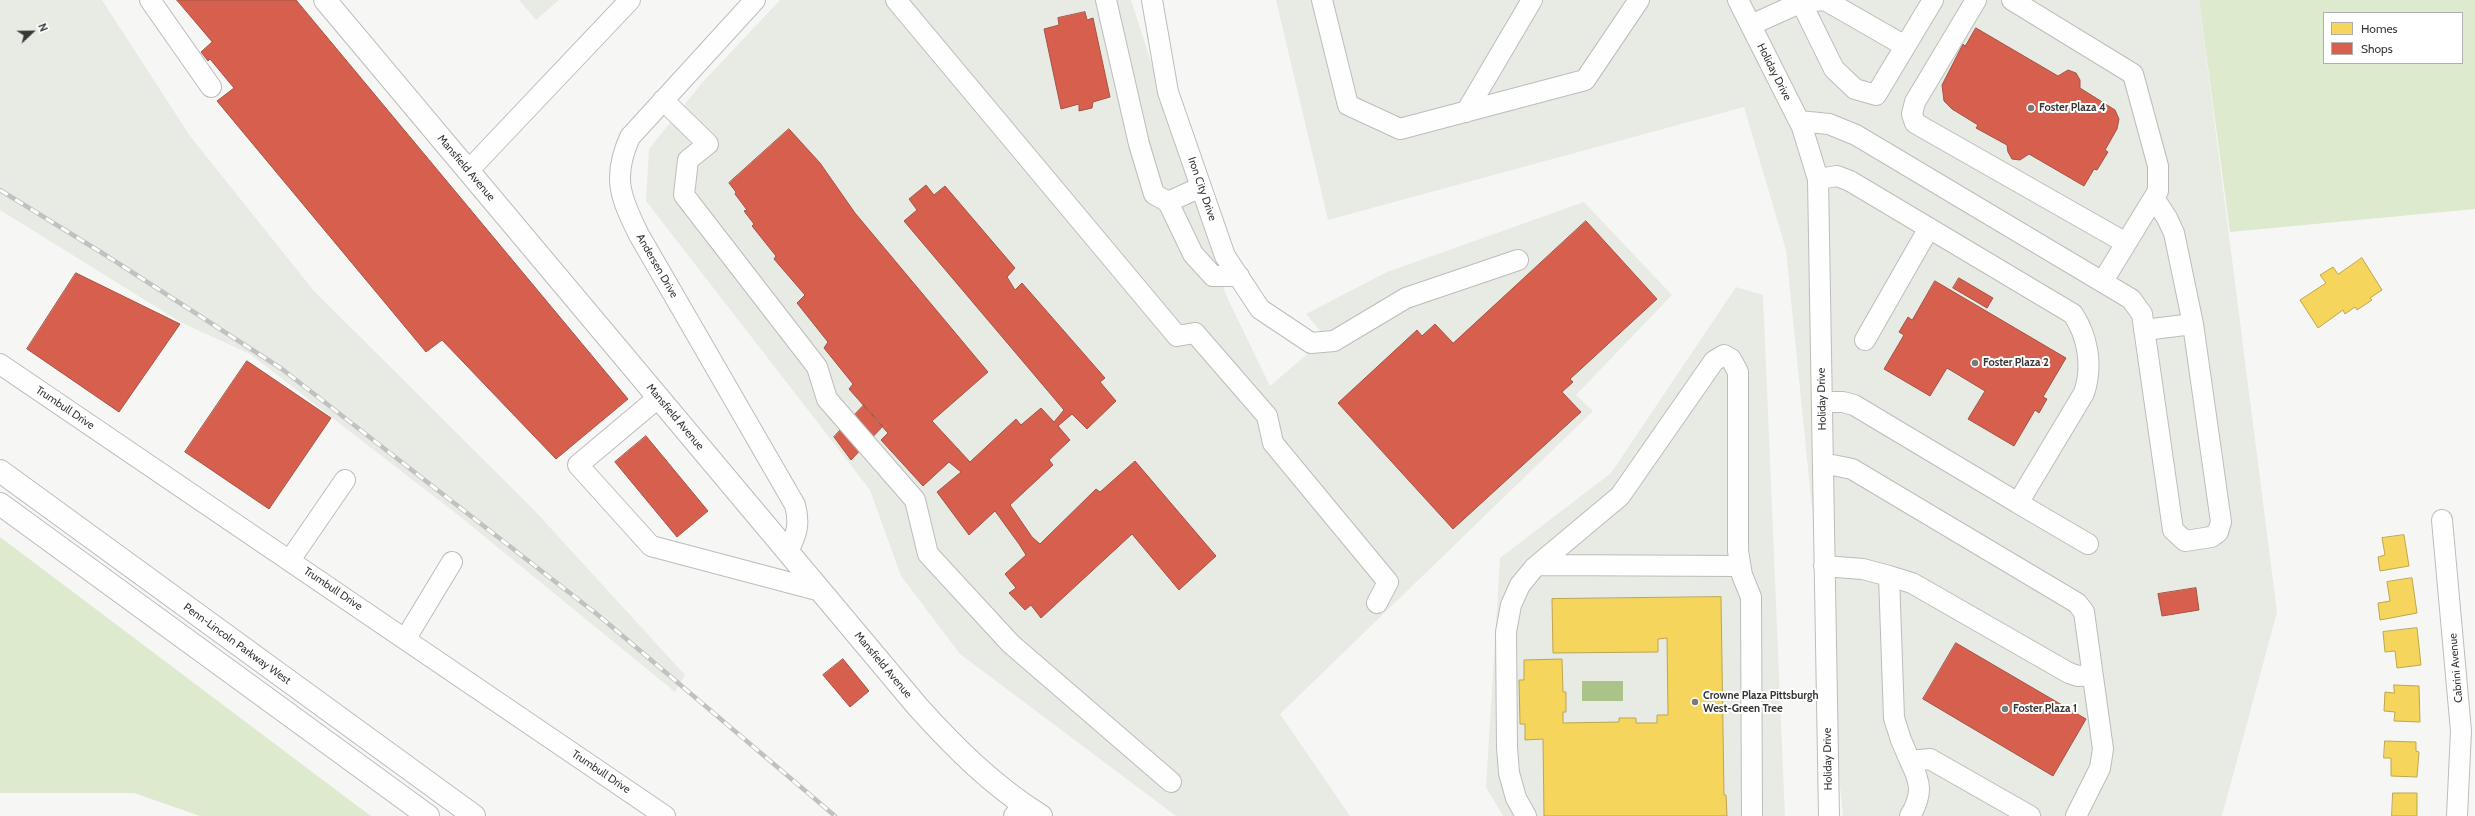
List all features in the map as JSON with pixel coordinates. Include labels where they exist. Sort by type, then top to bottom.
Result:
[{"type":"main road","name":"Mansfield Avenue","points":[[324,0],[950,743],[1026,812]]},
{"type":"main road","name":"Penn-Lincoln Parkway West","points":[[0,471],[474,816]]},
{"type":"main road","points":[[0,504],[428,816]]},
{"type":"street","points":[[150,0],[211,87]]},
{"type":"street","points":[[468,171],[630,0]]},
{"type":"street","name":"Andersen Drive","points":[[755,0],[662,100],[630,137],[622,155],[618,174],[621,194],[639,235],[795,505],[798,518],[798,531],[788,551]]},
{"type":"street","points":[[896,0],[1177,336],[1195,334],[1267,416],[1273,443],[1388,582],[1377,603]]},
{"type":"street","points":[[1106,0],[1139,144],[1154,194],[1168,202],[1193,254],[1213,276],[1239,276]]},
{"type":"street","name":"Iron City Drive","points":[[1152,0],[1168,92],[1225,256],[1260,308],[1311,343],[1334,341],[1406,298],[1518,260]]},
{"type":"street","points":[[1322,0],[1348,105],[1400,129],[1585,80],[1639,0]]},
{"type":"street","points":[[1466,112],[1532,0]]},
{"type":"street","name":"Holiday Drive","points":[[1738,0],[1799,121],[1818,179],[1829,816]]},
{"type":"street","points":[[1751,25],[1801,1],[1825,0],[1905,46]]},
{"type":"street","points":[[1801,1],[1834,69],[1855,89],[1876,95],[1933,0]]},
{"type":"street","points":[[1976,0],[1915,102],[1912,114],[1915,122],[2126,244]]},
{"type":"street","points":[[2012,0],[2134,74],[2158,166],[2158,191],[2103,281]]},
{"type":"street","points":[[662,100],[708,144],[688,160],[684,195],[817,366],[827,399],[915,500],[928,554],[1011,644],[1171,782]]},
{"type":"street","points":[[1799,121],[1829,124],[1856,135],[2131,299],[2142,314],[2173,530],[2185,541],[2211,536],[2218,532],[2221,522],[2193,324],[2174,233],[2167,218],[2154,198]]},
{"type":"street","points":[[1818,179],[1837,176],[1850,181],[2073,314],[2083,329],[2087,349],[2089,379],[2084,393],[2018,503]]},
{"type":"street","points":[[1168,202],[1201,187]]},
{"type":"street","points":[[1865,340],[1929,228]]},
{"type":"street","points":[[2144,330],[2193,324]]},
{"type":"street","points":[[1526,816],[1516,798],[1509,773],[1507,747],[1506,632],[1512,605],[1520,584],[1538,565],[1620,496],[1714,360],[1724,355],[1731,359],[1738,372],[1738,551],[1740,566],[1750,598],[1752,816]]},
{"type":"street","name":"Trumbull Drive","points":[[0,364],[406,638],[665,816]]},
{"type":"street","points":[[659,397],[578,465],[651,546],[821,591]]},
{"type":"street","points":[[1822,402],[1843,402],[1854,405],[2088,544]]},
{"type":"street","points":[[1823,463],[1852,469],[2077,603],[2084,612],[2087,623],[2102,749],[2100,768],[2076,816]]},
{"type":"street","points":[[290,560],[345,480]]},
{"type":"street","name":"Cabrini Avenue","points":[[2442,520],[2462,731],[2457,816]]},
{"type":"street","points":[[406,638],[452,562]]},
{"type":"street","points":[[1538,565],[1740,566]]},
{"type":"street","points":[[1824,566],[1863,569],[1912,583],[2069,673],[2078,676],[2092,675]]},
{"type":"street","points":[[1889,576],[1894,718],[1918,778],[1920,795],[1914,815]]},
{"type":"street","points":[[1910,761],[1930,759],[2030,816]]},
{"type":"shaded area","points":[[0,0],[102,0],[190,136],[314,291],[534,510],[685,675],[675,692],[463,519],[250,354],[182,323],[0,210]]},
{"type":"shaded area","points":[[519,0],[559,0],[536,20]]},
{"type":"shaded area","points":[[780,0],[1131,0],[1226,295],[1270,386],[1326,338],[1306,314],[1387,272],[1584,202],[1672,295],[1576,395],[1593,411],[1280,714],[1350,816],[1176,816],[960,654],[901,576],[870,490],[646,201],[649,149],[701,84]]},
{"type":"shaded area","points":[[1276,0],[2199,0],[2277,612],[2222,816],[1843,816],[1786,250],[1744,107],[1328,220]]},
{"type":"shaded area","points":[[2199,0],[2475,0],[2475,209],[2230,232]]},
{"type":"shaded area","points":[[1736,287],[1763,295],[1785,816],[1503,816],[1486,787],[1500,558],[1611,473]]},
{"type":"shaded area","points":[[0,537],[371,816],[200,816],[134,793],[0,793]]},
{"type":"shaded area","points":[[1582,681],[1623,681],[1623,701],[1582,701]]},
{"type":"building: Homes","points":[[2362,258],[2382,290],[2370,298],[2372,300],[2357,310],[2355,307],[2345,314],[2343,310],[2318,328],[2300,300],[2326,283],[2320,275],[2333,267],[2338,274]]},
{"type":"building: Homes","points":[[2404,535],[2409,566],[2380,571],[2378,557],[2385,555],[2382,538]]},
{"type":"building: Homes","points":[[2412,578],[2417,613],[2380,620],[2378,603],[2390,601],[2387,582]]},
{"type":"building: Homes","name":"Crowne Plaza Pittsburgh West-Green Tree","points":[[1721,597],[1724,795],[1726,795],[1727,816],[1544,816],[1543,739],[1525,740],[1525,724],[1520,724],[1519,680],[1524,680],[1524,660],[1562,659],[1563,692],[1566,692],[1566,712],[1563,712],[1563,723],[1619,722],[1619,718],[1636,718],[1636,723],[1657,723],[1657,715],[1668,715],[1667,638],[1658,639],[1658,652],[1553,653],[1552,599]]},
{"type":"building: Homes","points":[[2417,628],[2421,665],[2397,668],[2395,651],[2385,652],[2383,632]]},
{"type":"building: Homes","points":[[2394,685],[2419,686],[2420,722],[2394,721],[2395,712],[2384,711],[2385,692],[2394,693]]},
{"type":"building: Homes","points":[[2385,741],[2416,742],[2416,751],[2419,752],[2417,777],[2391,776],[2391,758],[2384,758]]},
{"type":"building: Homes","points":[[2393,793],[2417,793],[2417,816],[2392,816]]},
{"type":"building: Shops","points":[[177,0],[296,0],[628,399],[556,459],[442,340],[426,352],[217,101],[234,88],[210,59],[208,61],[201,52],[212,42]]},
{"type":"building: Shops","points":[[1085,12],[1087,20],[1093,18],[1110,97],[1093,102],[1092,108],[1079,111],[1079,104],[1061,109],[1044,29],[1059,25],[1058,18]]},
{"type":"building: Shops","name":"Foster Plaza 4","points":[[1976,28],[2058,76],[2068,70],[2076,73],[2080,80],[2080,88],[2115,110],[2119,119],[2117,129],[2105,150],[2108,152],[2097,170],[2094,169],[2084,186],[2029,154],[2020,160],[2012,159],[2008,152],[2007,145],[1976,128],[1978,125],[1952,109],[1944,101],[1942,85],[1963,44],[1965,46]]},
{"type":"building: Shops","points":[[789,129],[820,163],[855,213],[988,372],[932,421],[970,462],[1016,419],[1021,425],[1041,408],[1054,422],[1064,410],[904,221],[917,210],[909,199],[926,185],[934,195],[945,186],[1015,268],[1007,277],[1015,290],[1022,283],[1105,378],[1100,382],[1116,401],[1087,429],[1072,414],[1058,426],[1070,440],[1049,460],[1053,465],[1010,505],[1032,537],[1040,544],[1096,489],[1100,492],[1135,461],[1216,556],[1179,590],[1132,534],[1041,618],[1031,605],[1025,610],[1009,593],[1016,588],[1005,574],[1026,555],[1019,544],[995,511],[969,535],[937,492],[961,472],[949,462],[923,486],[881,440],[888,433],[849,389],[853,384],[824,348],[828,342],[797,303],[805,295],[774,259],[776,256],[752,226],[754,224],[744,211],[747,210],[729,183]]},
{"type":"building: Shops","points":[[1586,221],[1657,299],[1570,379],[1573,382],[1562,392],[1581,412],[1453,529],[1338,403],[1417,330],[1422,336],[1435,324],[1453,343]]},
{"type":"building: Shops","points":[[76,273],[180,324],[119,412],[27,349]]},
{"type":"building: Shops","points":[[1959,278],[1993,298],[1987,308],[1953,288]]},
{"type":"building: Shops","name":"Foster Plaza 2","points":[[1935,281],[2066,358],[2043,397],[2047,399],[2039,413],[2035,410],[2014,446],[1968,419],[1985,391],[1947,368],[1930,396],[1884,369],[1904,335],[1899,332],[1908,317],[1912,320]]},
{"type":"building: Shops","points":[[247,361],[331,418],[269,509],[185,452]]},
{"type":"building: Shops","points":[[864,405],[883,426],[851,460],[834,437]]},
{"type":"building: Shops","points":[[646,436],[708,511],[677,537],[615,462]]},
{"type":"building: Shops","points":[[2196,588],[2199,610],[2162,616],[2158,594]]},
{"type":"building: Shops","name":"Foster Plaza 1","points":[[1956,643],[2086,719],[2053,776],[1923,699]]},
{"type":"building: Shops","points":[[843,659],[869,691],[850,707],[823,675]]},
{"type":"railway","points":[[0,190],[107,256],[282,369],[598,615],[835,816]]},
{"type":"place","name":"Foster Plaza 4","points":[[2031,108]]},
{"type":"place","name":"Foster Plaza 2","points":[[1975,363]]},
{"type":"place","name":"Crowne Plaza Pittsburgh West-Green Tree","points":[[1695,702]]},
{"type":"place","name":"Foster Plaza 1","points":[[2005,709]]}]
